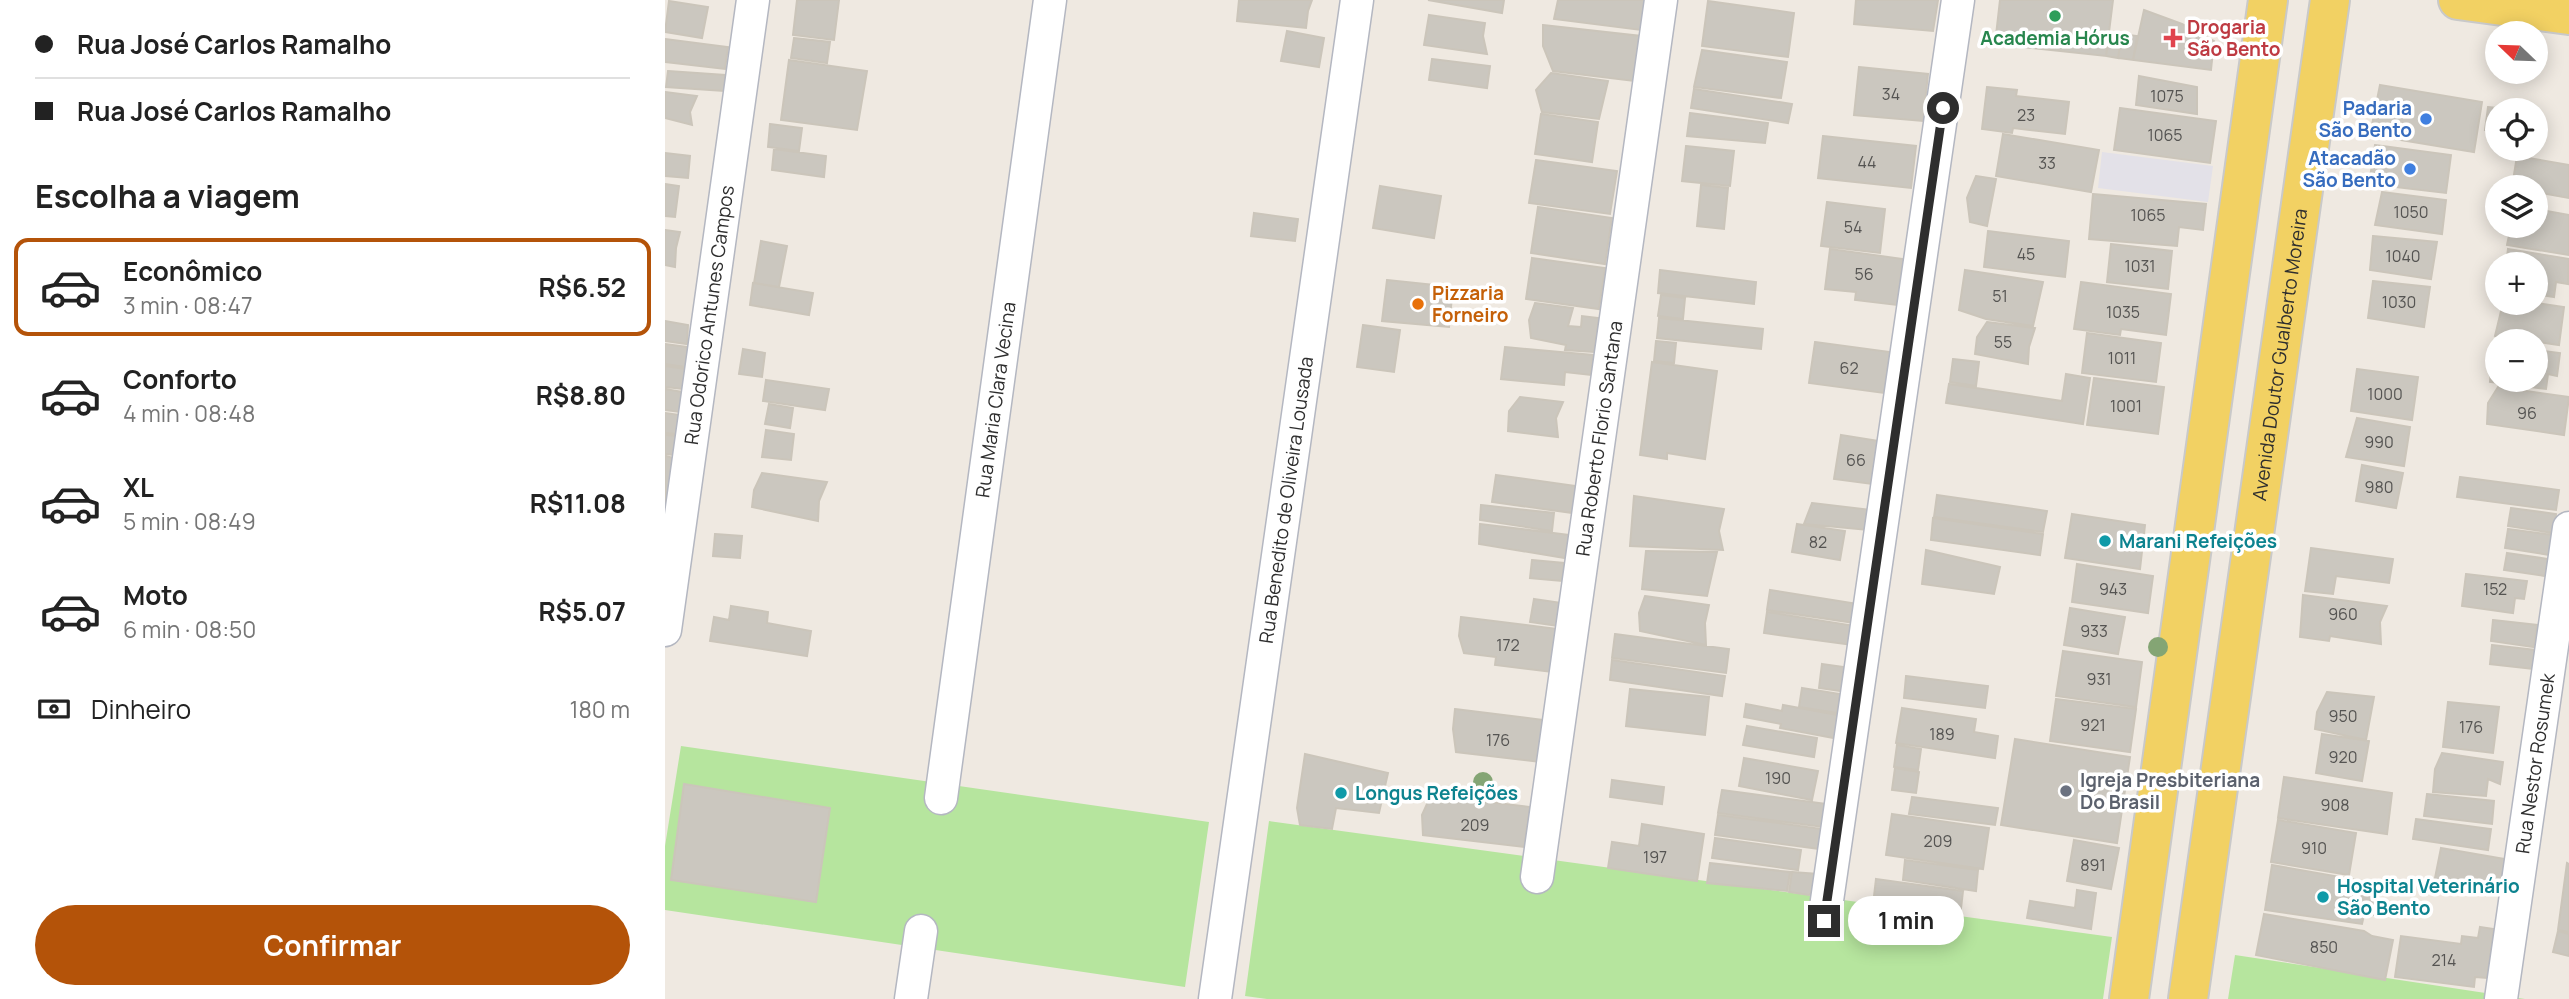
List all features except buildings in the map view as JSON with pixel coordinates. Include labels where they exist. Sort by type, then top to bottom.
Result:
[{"type":"main road","points":[[2129,999],[2268,0]]},
{"type":"main road","name":"Avenida Doutor Gualberto Moreira","points":[[2188,999],[2330,0]]},
{"type":"main road","points":[[2458,0],[2569,15]]},
{"type":"street","name":"Rua Odorico Antunes Campos","points":[[665,630],[753,0]]},
{"type":"street","name":"Rua Maria Clara Vecina","points":[[941,799],[1050,0]]},
{"type":"street","name":"Rua Benedito de Oliveira Lousada","points":[[1215,999],[1357,0]]},
{"type":"street","name":"Rua Roberto Florio Santana","points":[[1537,877],[1661,0]]},
{"type":"street","points":[[1824,921],[1958,0]]},
{"type":"street","name":"Rua Nestor Rosumek","points":[[2501,999],[2569,528]]},
{"type":"street","points":[[911,999],[921,931]]},
{"type":"shaded area","points":[[2102,152],[2213,166],[2208,202],[2098,188]]},
{"type":"green space","points":[[681,746],[1209,822],[1185,987],[665,910],[665,846]]},
{"type":"green space","points":[[1269,821],[2112,937],[2103,999],[1267,999],[1245,996]]},
{"type":"green space","points":[[2235,955],[2525,999],[2228,999]]},
{"type":"place","name":"Academia Hórus","points":[[2055,16]]},
{"type":"place","name":"Drogaria São Bento","points":[[2173,38]]},
{"type":"place","name":"Padaria São Bento","points":[[2426,119]]},
{"type":"place","name":"Atacadão São Bento","points":[[2410,169]]},
{"type":"place","name":"Pizzaria Forneiro","points":[[1418,304]]},
{"type":"place","name":"Marani Refeições","points":[[2105,541]]},
{"type":"place","name":"Igreja Presbiteriana Do Brasil","points":[[2066,791]]},
{"type":"place","name":"Longus Refeições","points":[[1341,793]]},
{"type":"place","name":"Hospital Veterinário São Bento","points":[[2323,897]]},
{"type":"route","points":[[1824,921],[1943,108]]}]
